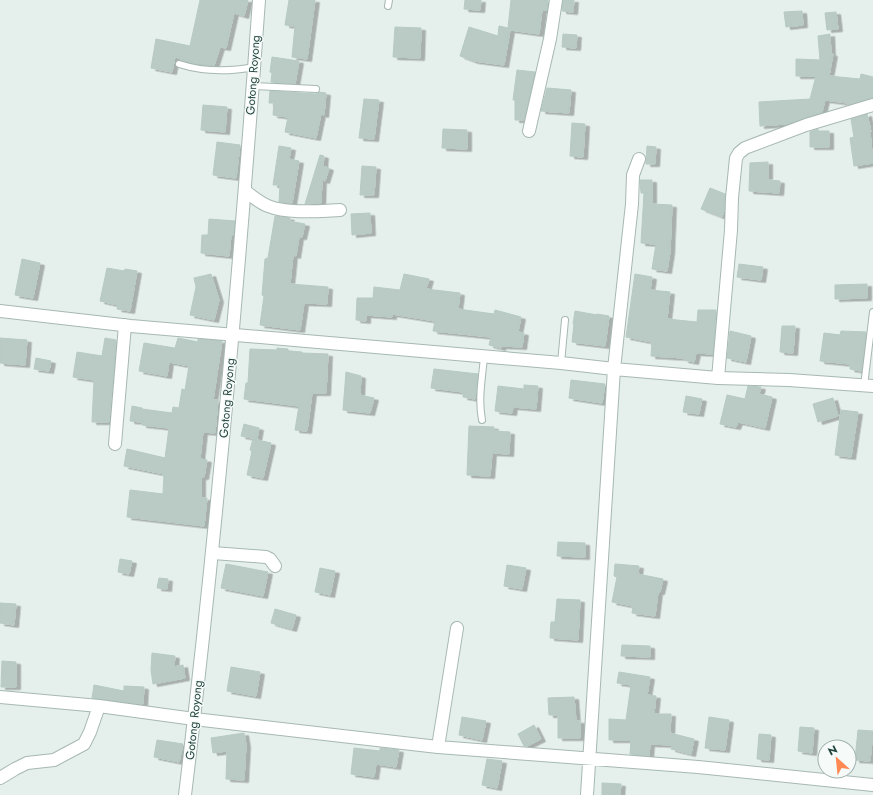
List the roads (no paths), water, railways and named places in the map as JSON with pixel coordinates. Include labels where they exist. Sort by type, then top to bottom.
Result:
[{"type":"street","name":"Gotong Royong","points":[[185,795],[212,553],[233,335],[245,191],[258,0]]},
{"type":"street","points":[[529,131],[550,39],[556,0]]},
{"type":"street","points":[[718,378],[736,158],[739,153],[750,146],[806,125],[873,105]]},
{"type":"street","points":[[587,795],[614,370],[632,204],[633,175],[639,160]]},
{"type":"street","points":[[245,191],[262,203],[278,209],[315,212],[340,210]]},
{"type":"street","points":[[0,312],[233,335],[561,363],[614,370],[718,378],[789,380],[869,386]]},
{"type":"street","points":[[115,444],[125,325]]},
{"type":"street","points":[[212,553],[259,556],[270,559],[275,566]]},
{"type":"street","points":[[438,747],[457,628]]},
{"type":"street","points":[[0,697],[99,706],[194,719],[438,747],[590,760],[698,767],[873,785]]},
{"type":"street","points":[[0,778],[27,763],[54,760],[84,744],[99,706]]},
{"type":"lane","points":[[179,64],[194,69],[218,71],[254,67]]},
{"type":"lane","points":[[252,86],[316,89]]},
{"type":"lane","points":[[869,386],[873,312]]},
{"type":"lane","points":[[561,363],[565,320]]},
{"type":"lane","points":[[482,420],[480,392],[484,357]]}]
